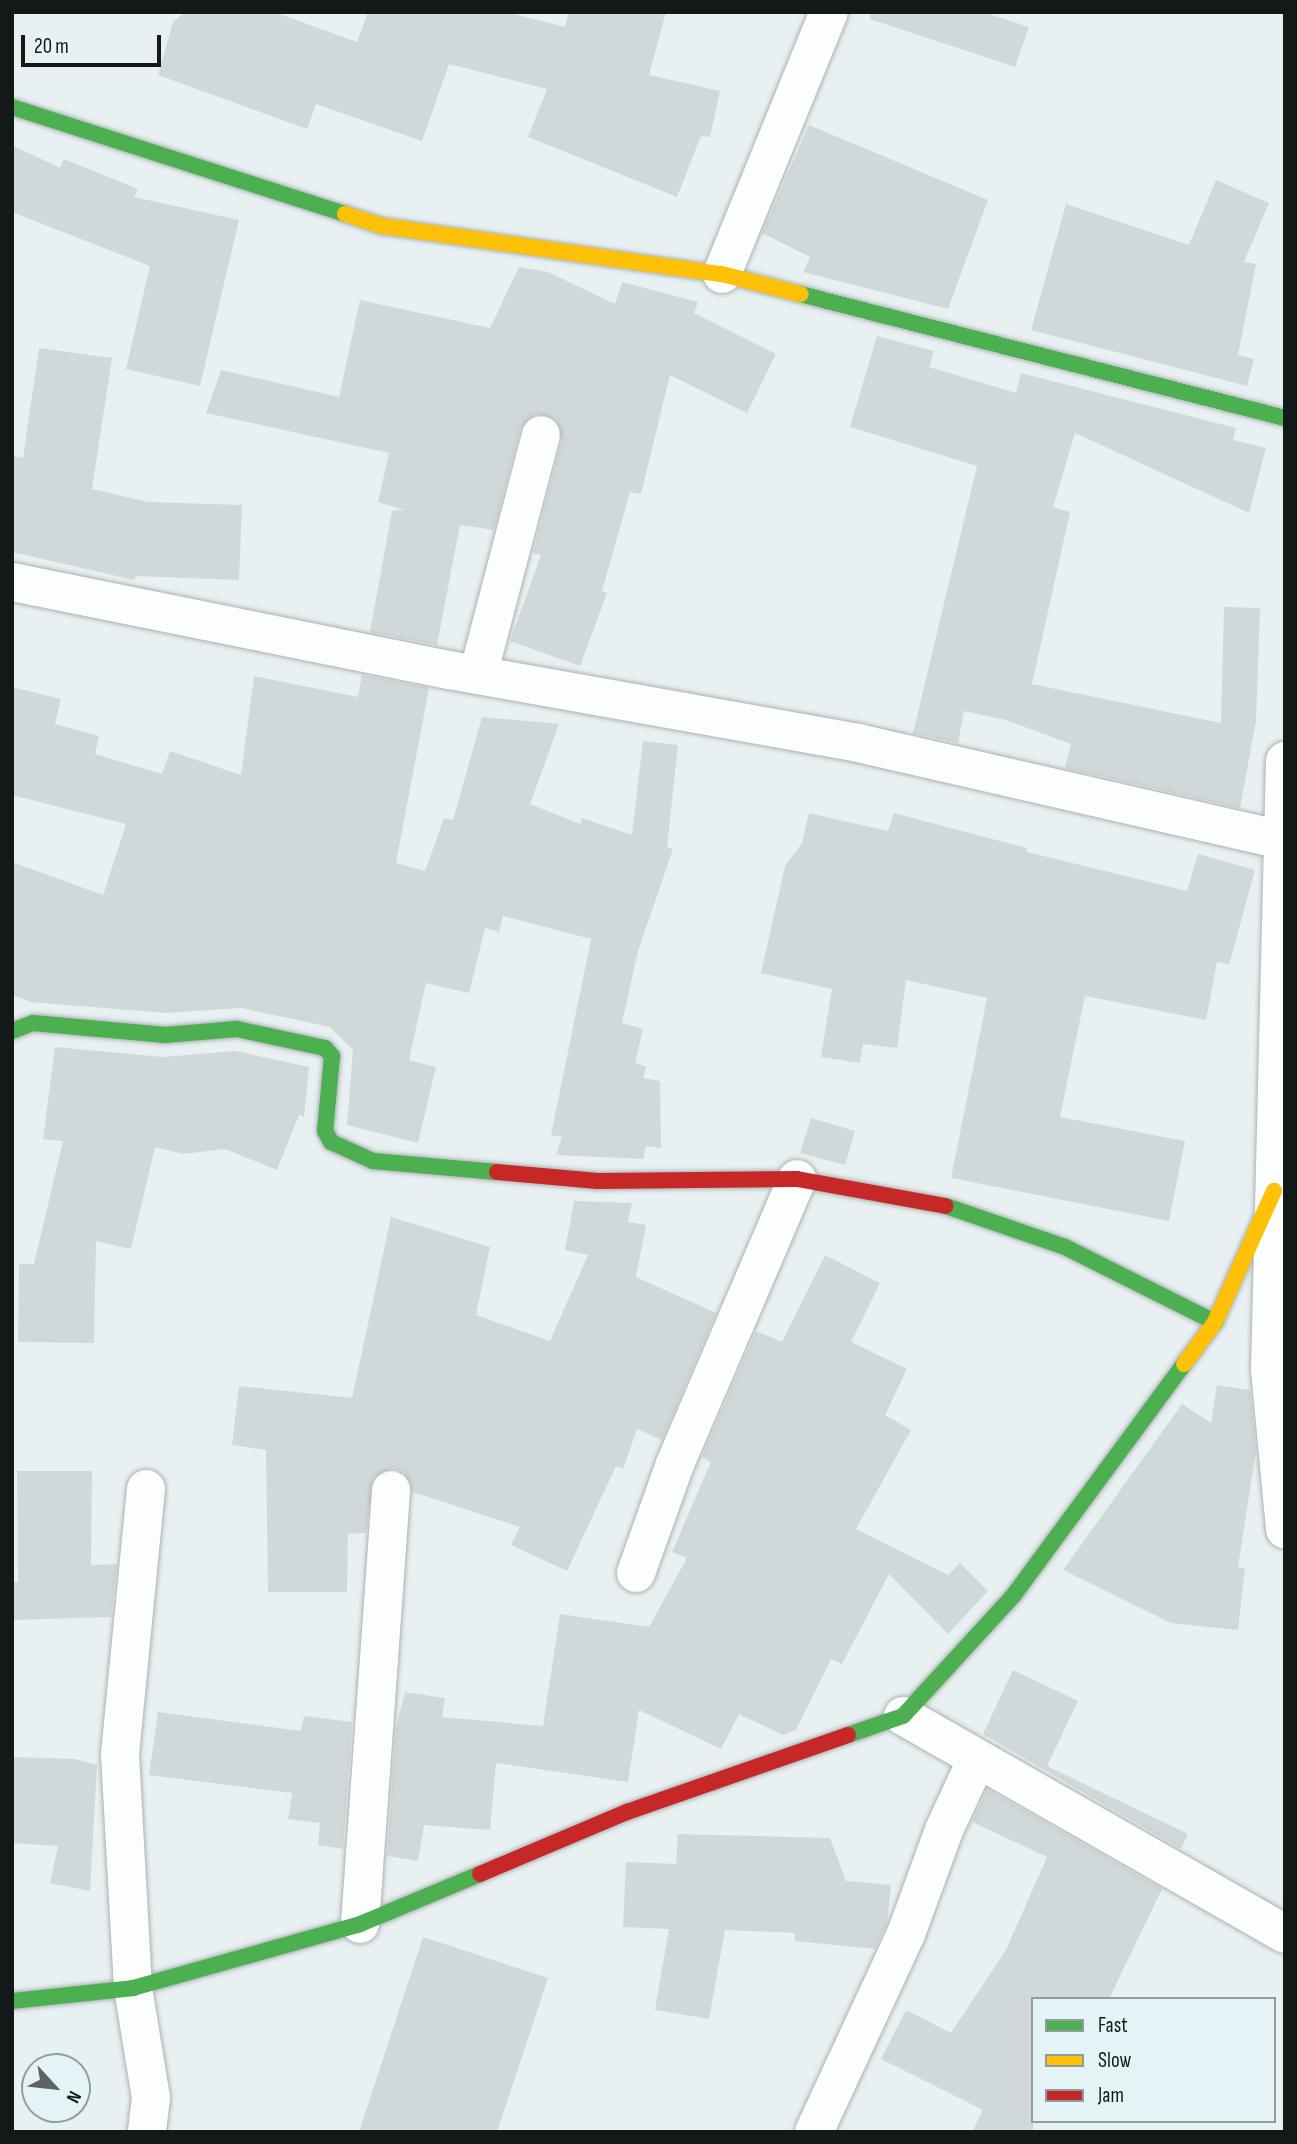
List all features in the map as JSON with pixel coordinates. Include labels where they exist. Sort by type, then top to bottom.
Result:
[{"type":"street","points":[[722,274],[829,12]]},
{"type":"street","points":[[12,107],[383,226],[722,274],[1285,418]]},
{"type":"street","points":[[478,675],[541,435]]},
{"type":"street","points":[[12,582],[478,675],[858,743],[1283,840]]},
{"type":"street","points":[[1285,761],[1283,928],[1274,1191],[1277,1372],[1285,1529]]},
{"type":"street","points":[[12,1031],[33,1023],[165,1035],[237,1029],[325,1048],[332,1056],[325,1130],[331,1142],[373,1161],[598,1181],[797,1179],[953,1208],[1065,1247],[1215,1322]]},
{"type":"street","points":[[636,1573],[675,1464],[797,1179]]},
{"type":"street","points":[[12,2001],[133,1988],[360,1924],[627,1812],[903,1716],[1013,1596],[1215,1322],[1274,1191]]},
{"type":"street","points":[[146,1489],[120,1755],[133,1988],[151,2098],[147,2132]]},
{"type":"street","points":[[360,1924],[391,1490]]},
{"type":"street","points":[[903,1716],[1285,1934]]},
{"type":"street","points":[[814,2132],[906,1934],[944,1830],[977,1759]]},
{"type":"building","points":[[185,12],[274,12],[357,42],[368,12],[505,12],[565,27],[569,12],[666,12],[649,75],[720,91],[710,137],[701,136],[677,197],[528,137],[547,89],[449,64],[422,141],[316,104],[307,129],[158,75],[173,22]]},
{"type":"building","points":[[871,12],[983,12],[1029,27],[1015,67],[870,19]]},
{"type":"building","points":[[809,125],[988,200],[948,309],[803,272],[810,257],[762,233]]},
{"type":"building","points":[[12,145],[60,168],[64,159],[138,189],[134,197],[239,220],[200,386],[126,369],[150,266],[12,212]]},
{"type":"building","points":[[1216,180],[1269,203],[1244,262],[1256,264],[1238,355],[1254,359],[1247,386],[1031,330],[1066,204],[1189,245]]},
{"type":"building","points":[[519,267],[548,272],[615,304],[622,282],[698,302],[694,313],[776,354],[747,413],[670,375],[641,494],[630,492],[602,591],[607,593],[580,666],[510,641],[541,555],[533,553],[562,440],[556,419],[536,414],[520,429],[494,530],[460,525],[437,645],[370,632],[392,511],[404,510],[378,502],[389,453],[206,413],[221,370],[339,397],[360,300],[490,328]]},
{"type":"building","points":[[877,336],[934,351],[929,367],[1016,393],[1021,373],[1236,428],[1233,440],[1266,448],[1249,513],[1075,433],[1053,507],[1070,512],[1032,684],[1221,723],[1224,607],[1260,608],[1256,721],[1240,808],[1065,768],[1071,744],[1006,720],[964,711],[958,743],[913,733],[977,466],[850,427]]},
{"type":"building","points":[[39,348],[112,358],[92,489],[148,502],[242,505],[239,580],[136,576],[134,580],[12,552],[12,455],[23,458]]},
{"type":"building","points":[[362,675],[429,688],[396,863],[425,871],[444,818],[453,820],[482,717],[559,724],[530,804],[580,824],[582,818],[632,835],[643,741],[678,745],[667,847],[673,849],[638,951],[622,1023],[643,1029],[635,1063],[646,1067],[643,1078],[660,1081],[661,1148],[646,1146],[643,1159],[556,1155],[562,1137],[551,1135],[591,939],[503,916],[499,932],[485,928],[469,993],[426,983],[409,1060],[436,1067],[418,1143],[347,1125],[353,1050],[330,1027],[241,1008],[165,1013],[31,1002],[12,995],[12,862],[103,895],[126,824],[12,795],[12,687],[61,699],[55,724],[99,736],[95,754],[162,774],[170,751],[241,775],[254,676],[358,697]]},
{"type":"building","points":[[809,813],[888,831],[894,813],[1027,848],[1027,852],[1187,891],[1198,854],[1255,870],[1229,965],[1217,962],[1206,1020],[1085,996],[1060,1117],[1185,1141],[1169,1221],[951,1178],[987,998],[906,980],[897,1048],[863,1044],[860,1063],[821,1057],[832,989],[761,973],[785,866],[802,843]]},
{"type":"building","points":[[55,1047],[163,1057],[236,1051],[309,1067],[304,1117],[299,1115],[277,1170],[225,1149],[183,1154],[155,1147],[131,1249],[96,1241],[94,1343],[18,1342],[19,1264],[34,1264],[63,1141],[43,1139]]},
{"type":"building","points":[[811,1118],[855,1131],[845,1165],[800,1153]]},
{"type":"building","points":[[574,1201],[632,1203],[628,1222],[646,1225],[636,1277],[716,1313],[662,1440],[637,1429],[623,1469],[616,1466],[567,1571],[511,1545],[520,1527],[413,1492],[404,1472],[392,1468],[373,1478],[366,1533],[348,1534],[347,1592],[268,1592],[266,1450],[232,1445],[239,1386],[352,1398],[391,1217],[490,1247],[476,1315],[550,1341],[588,1255],[565,1250]]},
{"type":"building","points":[[825,1255],[880,1283],[851,1342],[907,1369],[885,1415],[911,1430],[856,1529],[948,1575],[960,1563],[988,1591],[948,1634],[889,1574],[842,1664],[831,1659],[796,1730],[783,1735],[739,1714],[721,1749],[639,1710],[628,1782],[496,1763],[490,1830],[424,1825],[418,1861],[387,1856],[396,1728],[405,1692],[445,1698],[442,1717],[543,1726],[560,1614],[649,1627],[687,1558],[672,1552],[711,1462],[702,1457],[756,1331],[782,1342]]},
{"type":"building","points":[[1217,1385],[1250,1390],[1256,1451],[1238,1567],[1245,1568],[1238,1630],[1171,1623],[1063,1570],[1182,1404],[1211,1423]]},
{"type":"building","points":[[17,1471],[92,1471],[91,1565],[117,1564],[111,1617],[12,1620],[12,1582],[18,1582]]},
{"type":"building","points":[[1013,1670],[1078,1701],[1047,1766],[1188,1834],[1181,1849],[983,1734]]},
{"type":"building","points":[[158,1712],[301,1731],[304,1716],[352,1722],[343,1849],[318,1845],[320,1823],[288,1819],[292,1793],[149,1775]]},
{"type":"building","points":[[12,1757],[75,1759],[97,1765],[90,1891],[50,1883],[58,1846],[12,1843]]},
{"type":"building","points":[[987,1789],[1162,1889],[1110,1997],[1031,1997],[1033,2132],[972,2132],[983,2110],[881,2059],[906,2010],[951,2033],[1006,1950],[1047,1857],[972,1822]]},
{"type":"building","points":[[678,1834],[830,1838],[846,1881],[891,1885],[887,1923],[875,1949],[795,1941],[795,1933],[725,1930],[709,2019],[655,2010],[669,1929],[623,1927],[626,1862],[676,1864]]},
{"type":"building","points":[[423,1937],[548,1978],[497,2132],[359,2132]]},
{"type":"traffic: fast","points":[[12,107],[345,214]]},
{"type":"traffic: fast","points":[[800,294],[1285,418]]},
{"type":"traffic: fast","points":[[12,1031],[33,1023],[165,1035],[237,1029],[325,1048],[332,1056],[325,1131],[331,1142],[373,1161],[497,1172]]},
{"type":"traffic: fast","points":[[946,1206],[1065,1247],[1215,1322]]},
{"type":"traffic: fast","points":[[848,1735],[903,1716],[1013,1596],[1184,1364]]},
{"type":"traffic: fast","points":[[12,2001],[133,1988],[360,1924],[480,1874]]},
{"type":"traffic: slow","points":[[345,214],[383,226],[722,274],[800,294]]},
{"type":"traffic: slow","points":[[1184,1364],[1215,1322],[1274,1191]]},
{"type":"traffic: jam","points":[[497,1172],[598,1181],[797,1179],[946,1206]]},
{"type":"traffic: jam","points":[[480,1874],[627,1812],[848,1735]]}]
